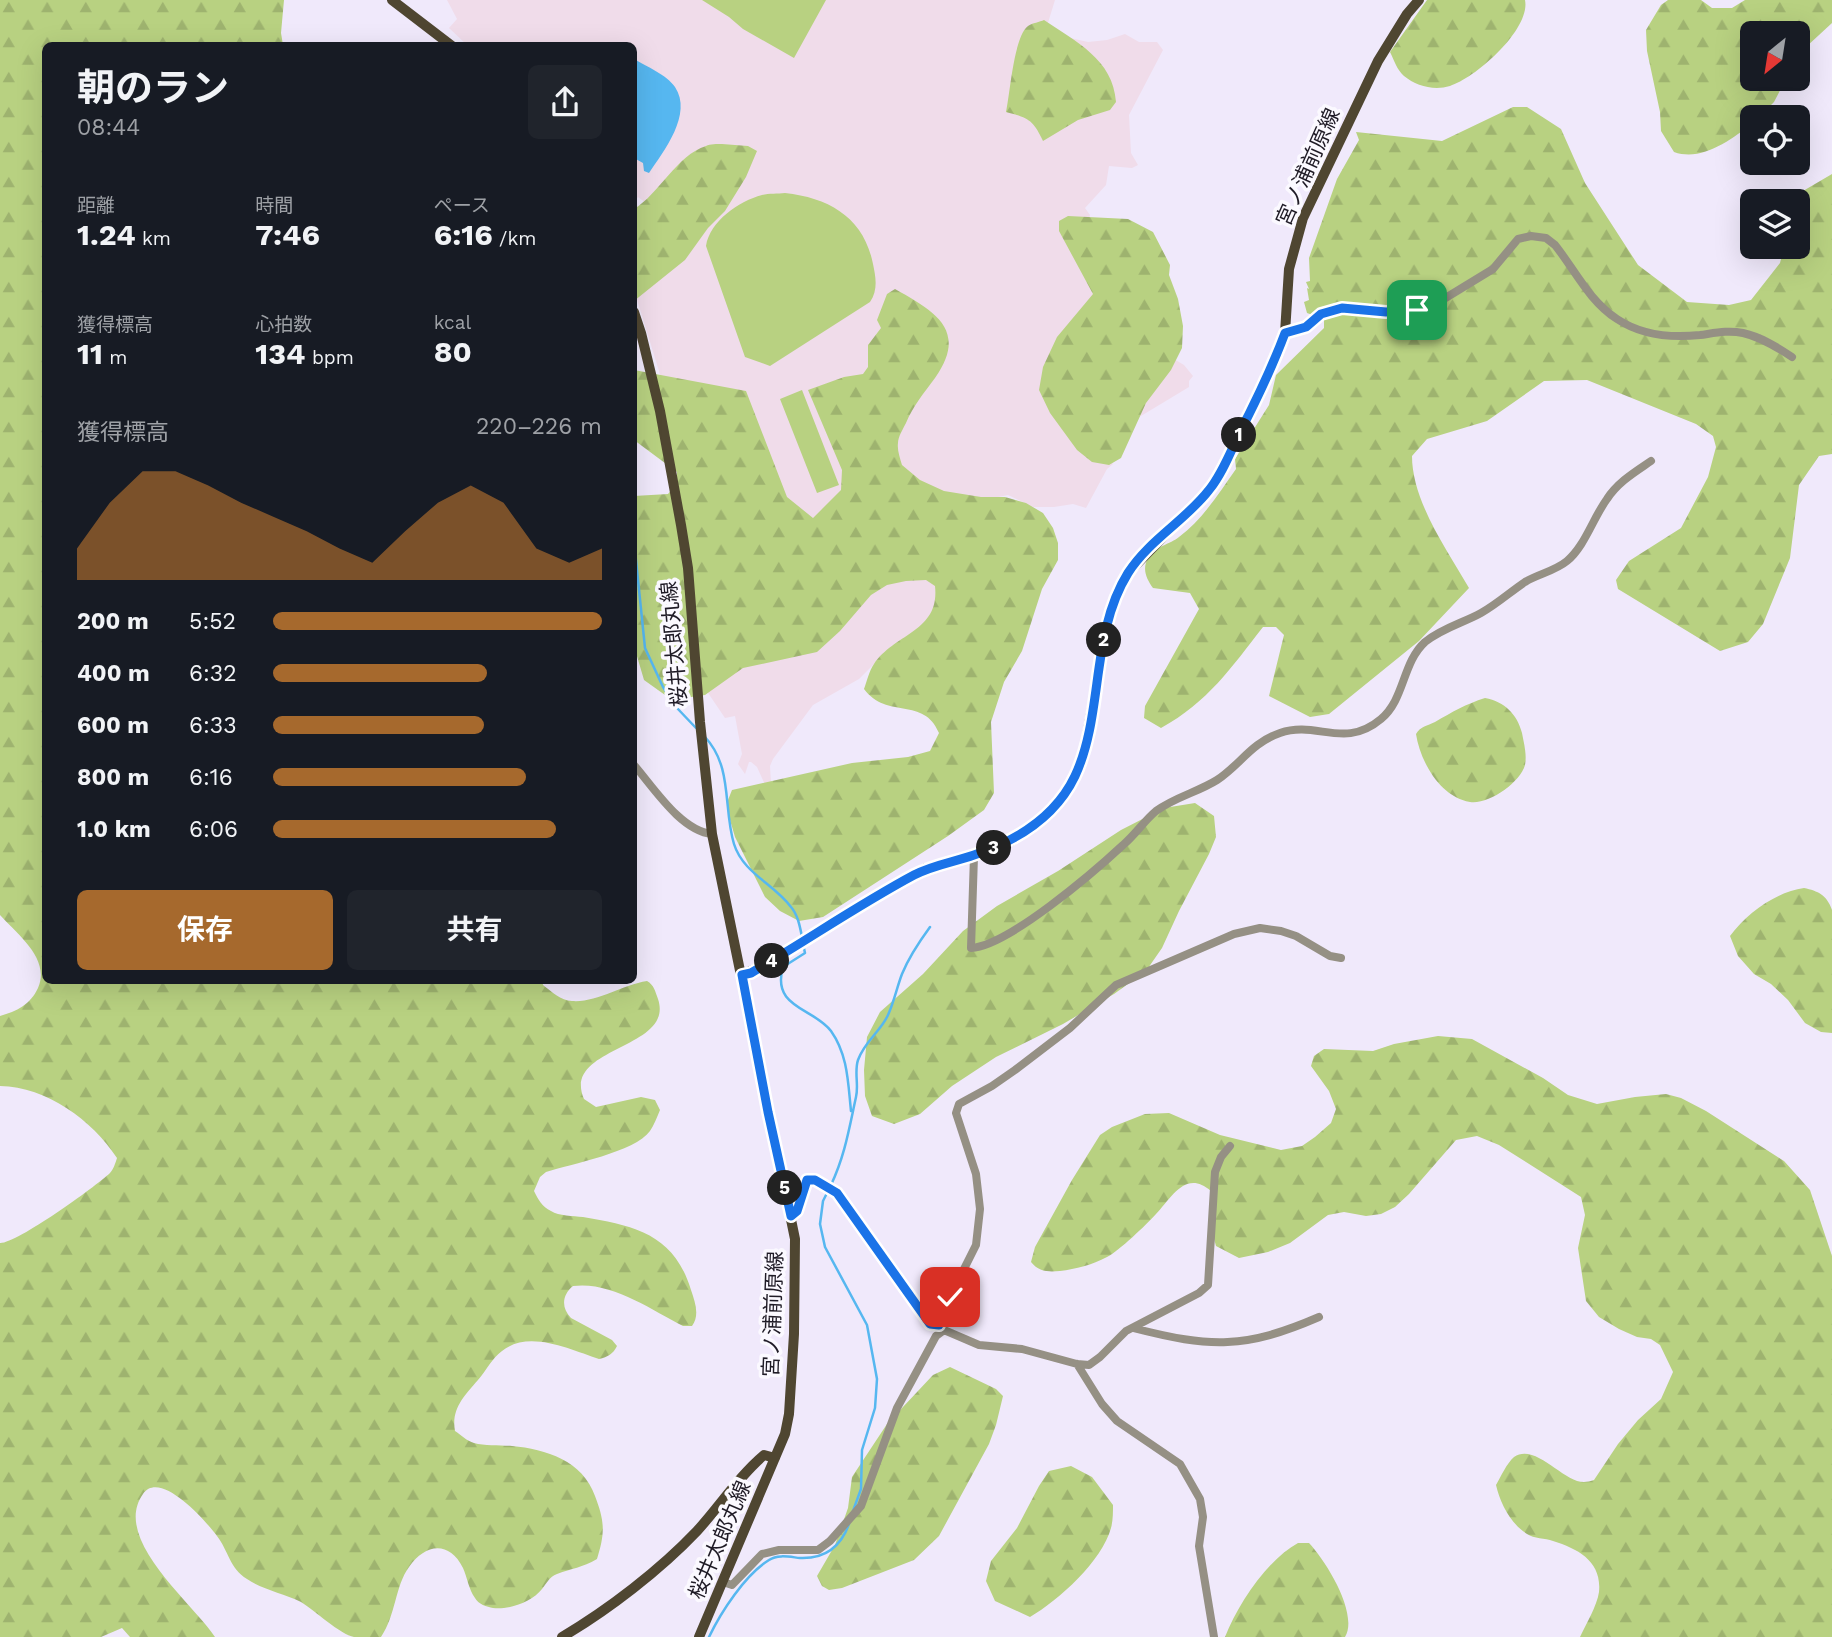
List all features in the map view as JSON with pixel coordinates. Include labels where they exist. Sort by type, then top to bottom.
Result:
[{"type":"main road","points":[[392,0],[447,42]]},
{"type":"main road","name":"宮ノ浦前原線","points":[[775,1458],[785,1434],[789,1414],[794,1335],[795,1239],[742,975],[751,973],[888,889],[926,869],[974,856],[1010,841],[1036,825],[1059,802],[1084,752],[1108,620],[1117,594],[1130,571],[1209,490],[1223,467],[1271,370],[1285,333],[1289,269],[1303,218],[1378,61],[1419,0]]},
{"type":"main road","name":"桜井太郎丸線","points":[[637,322],[650,368],[681,525],[712,834],[742,975]]},
{"type":"main road","points":[[562,1637],[670,1556],[698,1530],[746,1470],[764,1455],[775,1458]]},
{"type":"main road","name":"桜井太郎丸線","points":[[699,1637],[775,1458]]},
{"type":"street","points":[[1285,333],[1306,327],[1321,314],[1342,308],[1402,312],[1434,305],[1493,269],[1518,239],[1531,236],[1546,238],[1555,245],[1596,302],[1630,327],[1647,333],[1683,336],[1715,332],[1743,333],[1772,344],[1792,356]]},
{"type":"street","points":[[974,856],[971,948],[986,945],[1030,919],[1103,862],[1157,810],[1220,778],[1249,750],[1270,737],[1296,729],[1350,735],[1380,721],[1390,711],[1409,665],[1425,643],[1453,625],[1480,613],[1525,582],[1566,562],[1577,550],[1615,488],[1651,461]]},
{"type":"street","points":[[637,768],[688,826],[700,833],[712,834]]},
{"type":"street","points":[[723,1582],[732,1585],[762,1554],[779,1550],[818,1550],[830,1541],[860,1506],[897,1408],[942,1328],[950,1297],[976,1245],[980,1209],[976,1174],[956,1113],[959,1104],[1015,1070],[1070,1028],[1116,985],[1234,934],[1260,928],[1281,931],[1296,936],[1330,956],[1341,958]]},
{"type":"street","points":[[791,1216],[797,1211],[807,1180],[815,1180],[837,1193],[930,1324],[978,1345],[1032,1351],[1089,1365],[1126,1331],[1199,1293],[1208,1284],[1215,1172],[1221,1157],[1230,1146]]},
{"type":"street","points":[[1133,1328],[1196,1341],[1243,1342],[1284,1332],[1319,1317]]},
{"type":"street","points":[[1077,1364],[1110,1412],[1126,1429],[1180,1464],[1200,1499],[1203,1517],[1199,1546],[1214,1637]]},
{"type":"shaded area","points":[[447,0],[1055,0],[1043,39],[1061,46],[1070,38],[1088,42],[1125,34],[1139,42],[1157,42],[1163,50],[1129,115],[1131,153],[1138,165],[1132,168],[1109,166],[1106,185],[1085,208],[1169,356],[1184,365],[1193,376],[1189,387],[1131,422],[1109,460],[1113,464],[1107,469],[1086,508],[1073,504],[1033,507],[1008,495],[964,504],[985,571],[889,660],[873,665],[859,679],[813,705],[773,759],[770,766],[771,783],[767,789],[757,767],[749,762],[745,774],[738,764],[742,754],[735,716],[725,718],[704,687],[697,598],[669,420],[659,371],[637,300],[637,274],[650,206],[637,198],[637,42],[464,42],[449,28],[457,19]]},
{"type":"green space","points":[[0,0],[284,0],[282,42],[42,42],[42,984],[543,984],[556,995],[572,1001],[600,997],[647,981],[653,986],[658,999],[659,1016],[650,1029],[588,1068],[581,1082],[584,1099],[596,1107],[641,1097],[655,1100],[660,1110],[650,1131],[631,1145],[617,1151],[546,1172],[540,1177],[534,1191],[543,1205],[554,1213],[619,1224],[636,1229],[663,1245],[684,1271],[696,1308],[692,1326],[683,1326],[616,1292],[573,1286],[565,1297],[564,1306],[568,1314],[612,1340],[617,1346],[612,1353],[599,1359],[550,1343],[537,1341],[513,1345],[495,1357],[464,1397],[457,1409],[454,1423],[455,1431],[471,1442],[538,1450],[562,1459],[582,1474],[598,1505],[602,1521],[597,1559],[554,1575],[538,1594],[520,1604],[491,1608],[476,1600],[463,1568],[451,1553],[437,1548],[429,1550],[415,1559],[404,1575],[390,1619],[381,1637],[354,1637],[335,1627],[301,1602],[253,1583],[241,1575],[221,1541],[193,1510],[171,1492],[151,1488],[143,1494],[136,1512],[138,1531],[146,1550],[174,1589],[215,1637],[130,1637],[122,1628],[101,1637],[0,1637],[0,1243],[22,1234],[73,1202],[110,1173],[117,1158],[95,1131],[67,1108],[35,1092],[0,1086],[0,1016],[27,1003],[35,994],[41,977],[36,957],[0,915]]},
{"type":"green space","points":[[702,0],[826,0],[794,58],[743,29]]},
{"type":"green space","points":[[1427,0],[1525,0],[1525,12],[1511,38],[1487,63],[1450,86],[1432,88],[1404,76],[1390,52]]},
{"type":"green space","points":[[1668,0],[1701,0],[1712,8],[1732,8],[1745,0],[1832,0],[1832,23],[1810,43],[1810,21],[1740,21],[1740,91],[1780,91],[1771,105],[1740,105],[1740,132],[1725,143],[1705,152],[1684,154],[1674,152],[1661,131],[1660,112],[1647,51],[1646,30],[1661,5]]},
{"type":"green space","points":[[1044,20],[1080,44],[1100,63],[1108,74],[1116,102],[1110,110],[1078,120],[1043,141],[1029,121],[1006,112],[1019,41],[1028,26]]},
{"type":"green space","points":[[1513,107],[1527,107],[1561,129],[1585,183],[1638,265],[1687,302],[1729,305],[1751,300],[1781,259],[1810,259],[1810,189],[1806,189],[1832,174],[1832,454],[1819,456],[1799,485],[1790,558],[1763,624],[1748,642],[1720,651],[1618,589],[1616,580],[1629,561],[1681,528],[1708,477],[1716,447],[1713,436],[1696,424],[1587,380],[1544,381],[1487,421],[1427,439],[1412,456],[1424,508],[1469,588],[1419,641],[1329,714],[1310,717],[1269,696],[1284,635],[1276,627],[1263,627],[1205,695],[1178,718],[1161,728],[1144,718],[1145,706],[1199,609],[1190,593],[1153,588],[1148,581],[1146,562],[1150,554],[1188,530],[1210,505],[1236,469],[1235,459],[1269,405],[1276,375],[1324,328],[1324,319],[1307,313],[1304,302],[1309,300],[1306,282],[1310,281],[1309,258],[1337,179],[1359,140],[1356,132],[1442,141]]},
{"type":"green space","points":[[714,144],[748,146],[757,151],[746,177],[725,211],[708,228],[685,260],[637,299],[637,207],[686,158]]},
{"type":"green space","points":[[785,193],[830,206],[853,223],[868,248],[875,274],[875,288],[870,302],[770,366],[745,357],[706,246],[713,228],[735,207],[762,195]]},
{"type":"green space","points":[[1068,216],[1128,219],[1153,232],[1170,265],[1169,275],[1178,299],[1183,326],[1182,348],[1171,370],[1146,403],[1121,458],[1109,465],[1092,462],[1077,450],[1050,413],[1039,390],[1043,367],[1057,337],[1093,294],[1059,231],[1059,221]]},
{"type":"green space","points":[[895,289],[922,305],[934,314],[948,335],[949,347],[945,361],[915,405],[898,441],[902,465],[920,480],[944,491],[981,497],[1005,497],[1026,503],[1043,513],[1053,528],[1058,543],[1058,560],[1042,589],[1022,651],[1004,682],[991,722],[994,793],[984,810],[823,917],[799,921],[780,911],[765,897],[735,837],[728,813],[728,800],[732,790],[852,763],[908,757],[930,751],[939,733],[932,722],[915,711],[883,704],[864,689],[872,667],[883,654],[914,631],[931,613],[935,601],[935,586],[926,580],[887,585],[871,595],[840,631],[817,652],[743,668],[705,695],[672,700],[644,680],[637,656],[637,496],[668,494],[677,483],[677,472],[637,442],[637,371],[746,391],[787,497],[813,518],[841,490],[842,470],[808,390],[844,377],[863,374],[868,367],[868,345],[881,328],[877,320],[887,294]]},
{"type":"green space","points":[[802,390],[839,485],[817,493],[780,399]]},
{"type":"green space","points":[[1485,698],[1504,706],[1517,720],[1522,733],[1525,765],[1517,779],[1502,791],[1485,800],[1470,802],[1449,793],[1433,776],[1422,755],[1416,734],[1424,726]]},
{"type":"green space","points":[[1195,803],[1214,816],[1216,837],[1162,948],[1146,971],[1114,994],[1063,1024],[996,1057],[952,1086],[920,1114],[894,1124],[872,1116],[865,1096],[867,1037],[880,1012],[923,974],[963,931],[997,906],[1121,830],[1164,808]]},
{"type":"green space","points":[[1804,888],[1821,894],[1832,910],[1832,1033],[1821,1032],[1805,1023],[1788,1000],[1771,984],[1754,974],[1738,956],[1730,936],[1745,919],[1763,905],[1783,894]]},
{"type":"green space","points":[[1438,1036],[1472,1039],[1568,1095],[1597,1104],[1666,1094],[1681,1098],[1784,1161],[1810,1190],[1832,1256],[1832,1637],[1580,1637],[1598,1597],[1597,1572],[1587,1558],[1572,1548],[1533,1537],[1521,1530],[1507,1512],[1496,1485],[1511,1460],[1522,1454],[1540,1458],[1576,1480],[1594,1480],[1618,1444],[1638,1420],[1661,1399],[1673,1372],[1660,1345],[1651,1339],[1637,1337],[1619,1329],[1599,1317],[1586,1301],[1578,1248],[1585,1215],[1581,1197],[1499,1145],[1477,1136],[1456,1140],[1395,1207],[1381,1214],[1366,1216],[1344,1212],[1328,1215],[1290,1243],[1268,1252],[1239,1258],[1216,1246],[1210,1224],[1211,1191],[1194,1183],[1180,1188],[1152,1219],[1112,1254],[1101,1260],[1078,1268],[1056,1271],[1041,1270],[1031,1262],[1035,1247],[1072,1180],[1100,1135],[1112,1127],[1145,1114],[1169,1113],[1220,1135],[1281,1150],[1302,1146],[1331,1123],[1336,1109],[1329,1091],[1311,1066],[1314,1056],[1324,1049],[1373,1051]]},
{"type":"green space","points":[[950,1367],[996,1389],[1003,1396],[989,1444],[939,1536],[914,1560],[842,1588],[829,1590],[822,1586],[817,1576],[835,1545],[848,1508],[852,1477],[887,1424],[933,1375]]},
{"type":"green space","points":[[1071,1466],[1092,1477],[1113,1505],[1111,1528],[1106,1541],[1089,1566],[1054,1601],[1030,1617],[995,1601],[986,1581],[991,1561],[1017,1528],[1049,1471]]},
{"type":"green space","points":[[1298,1543],[1309,1543],[1339,1588],[1348,1615],[1345,1637],[1225,1637],[1255,1584],[1275,1560]]},
{"type":"water","points":[[637,61],[656,71],[675,87],[681,109],[674,132],[649,173],[644,171],[643,163],[637,160]]},
{"type":"waterway","points":[[637,570],[645,648],[663,687],[677,708],[696,728]]},
{"type":"waterway","points":[[705,737],[714,749],[724,775],[731,830],[738,854],[744,863],[791,907],[797,917],[802,937]]},
{"type":"waterway","points":[[831,1185],[851,1120],[857,1092],[858,1060],[885,1021],[905,968],[930,927]]},
{"type":"waterway","points":[[803,944],[805,953],[783,967],[783,991],[796,1006],[824,1023],[837,1040],[846,1070],[851,1111]]},
{"type":"waterway","points":[[828,1191],[823,1201],[820,1224],[825,1247],[867,1325],[877,1379],[875,1408],[862,1450],[861,1489],[853,1511]]},
{"type":"waterway","points":[[709,1637],[734,1595],[760,1567],[776,1557],[809,1558],[831,1550],[849,1524]]},
{"type":"route","points":[[950,1297],[939,1325],[930,1324],[837,1193],[815,1180],[807,1180],[797,1211],[791,1216],[742,975],[751,973],[888,889],[926,869],[974,856],[1010,841],[1036,825],[1059,802],[1074,777],[1084,752],[1108,620],[1117,594],[1130,571],[1149,549],[1209,490],[1271,370],[1285,333],[1306,327],[1321,314],[1342,308],[1386,312],[1417,310]]}]
